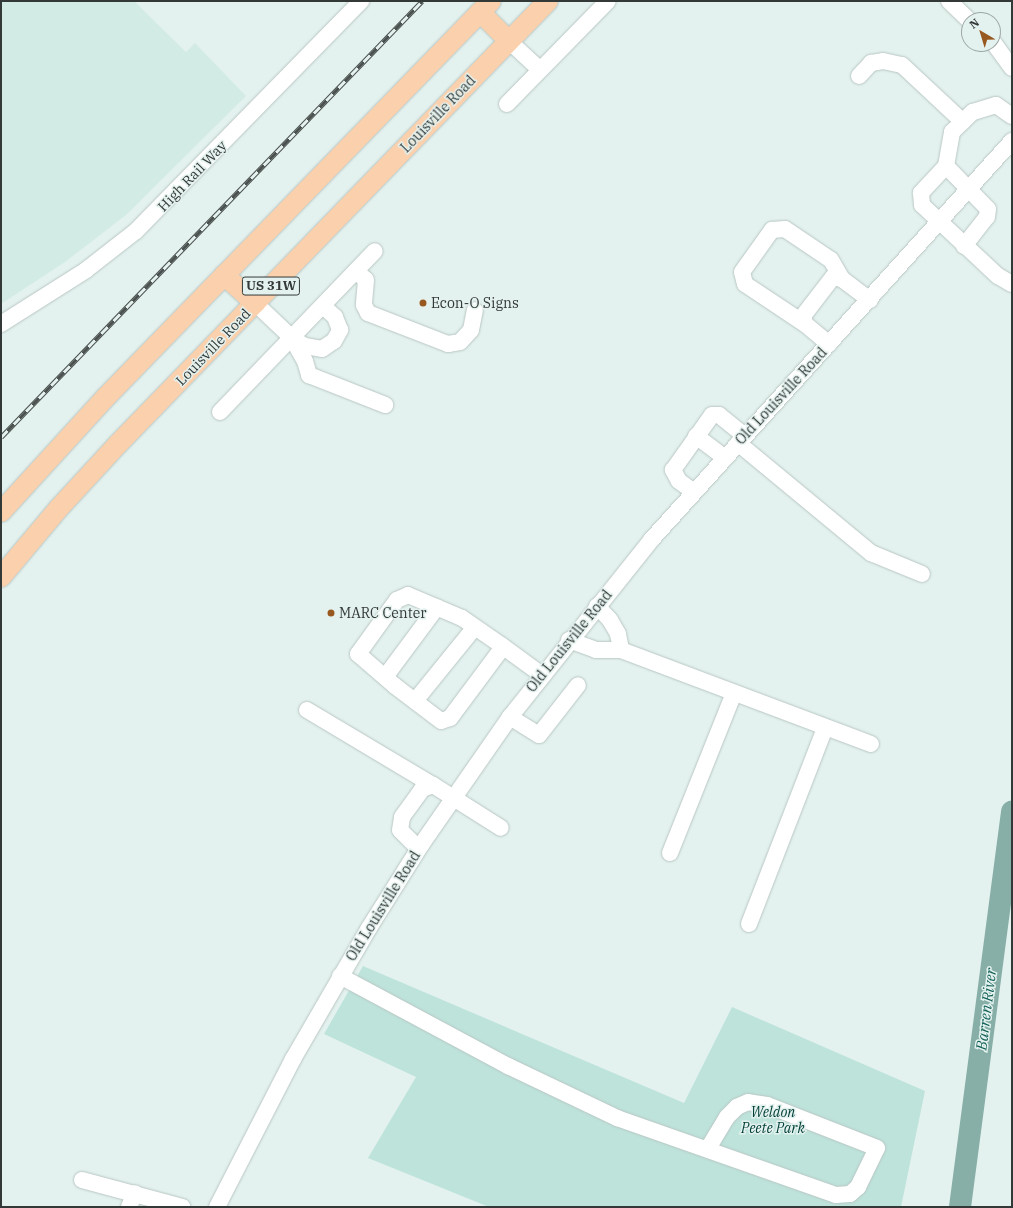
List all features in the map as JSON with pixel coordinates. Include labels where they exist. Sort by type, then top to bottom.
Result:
[{"type":"main road","name":"Louisville Road","points":[[1,577],[84,479],[548,1]]},
{"type":"main road","points":[[486,7],[510,40]]},
{"type":"main road","name":"US 31W","points":[[1,512],[74,430],[486,7]]},
{"type":"main road","points":[[224,275],[255,303]]},
{"type":"street","name":"High Rail Way","points":[[1,324],[86,270],[136,231],[361,1]]},
{"type":"street","points":[[507,104],[539,69],[608,1]]},
{"type":"street","points":[[954,3],[962,12]]},
{"type":"street","points":[[510,40],[539,69]]},
{"type":"street","points":[[1000,52],[1012,68]]},
{"type":"street","points":[[859,76],[870,63],[883,61],[902,65],[963,122]]},
{"type":"street","points":[[1012,116],[996,105],[973,112],[952,132],[946,166],[921,193],[922,205],[964,246],[998,276],[1012,284]]},
{"type":"street","name":"Old Louisville Road","points":[[217,1207],[292,1059],[340,976],[418,848],[510,717],[568,640],[694,492],[940,223],[968,190],[1009,152]]},
{"type":"street","points":[[946,166],[988,209],[987,217],[964,246]]},
{"type":"street","points":[[829,344],[805,324],[745,284],[742,272],[772,230],[785,229],[831,260],[842,279],[870,300]]},
{"type":"street","points":[[220,412],[374,251]]},
{"type":"street","points":[[356,271],[366,280],[364,305],[368,313],[448,344],[460,342],[471,330],[475,310]]},
{"type":"street","points":[[805,324],[803,316],[833,277],[842,279]]},
{"type":"street","points":[[255,303],[292,338],[305,346],[322,348],[334,341],[340,330],[335,317],[323,306]]},
{"type":"street","points":[[292,338],[305,361],[309,375],[385,405]]},
{"type":"street","points":[[694,492],[679,482],[673,470],[712,415],[720,415],[741,439],[872,553],[922,574]]},
{"type":"street","points":[[696,436],[725,458]]},
{"type":"street","points":[[503,647],[450,718],[441,721],[385,678],[358,654],[397,600],[408,595],[462,618],[475,627],[503,647],[542,675]]},
{"type":"street","points":[[597,606],[610,620],[618,634],[620,650]]},
{"type":"street","points":[[385,678],[437,607]]},
{"type":"street","points":[[414,701],[475,627]]},
{"type":"street","points":[[568,640],[596,650],[620,650],[871,744]]},
{"type":"street","points":[[510,717],[539,735],[578,685]]},
{"type":"street","points":[[670,853],[734,693]]},
{"type":"street","points":[[307,710],[433,785],[452,798],[479,812],[501,828]]},
{"type":"street","points":[[749,924],[825,728]]},
{"type":"street","points":[[418,848],[400,830],[402,817],[422,789],[433,785]]},
{"type":"street","points":[[340,976],[508,1066],[617,1118],[836,1195],[850,1194],[858,1187],[877,1148],[767,1105],[748,1102],[737,1107],[727,1117],[708,1149]]},
{"type":"street","points":[[82,1180],[132,1200],[182,1207]]},
{"type":"shaded area","points":[[1,1],[134,1],[186,52],[195,43],[246,96],[126,215],[65,262],[1,304]]},
{"type":"green space","name":"Weldon Peete Park","points":[[363,966],[684,1103],[732,1007],[925,1091],[901,1207],[489,1207],[368,1158],[416,1077],[324,1034]]},
{"type":"waterway","name":"Barren River","points":[[960,1207],[1012,811]]},
{"type":"railway","points":[[1,437],[422,1]]},
{"type":"place","name":"Econ-O Signs","points":[[423,303]]},
{"type":"place","name":"MARC Center","points":[[331,613]]}]
